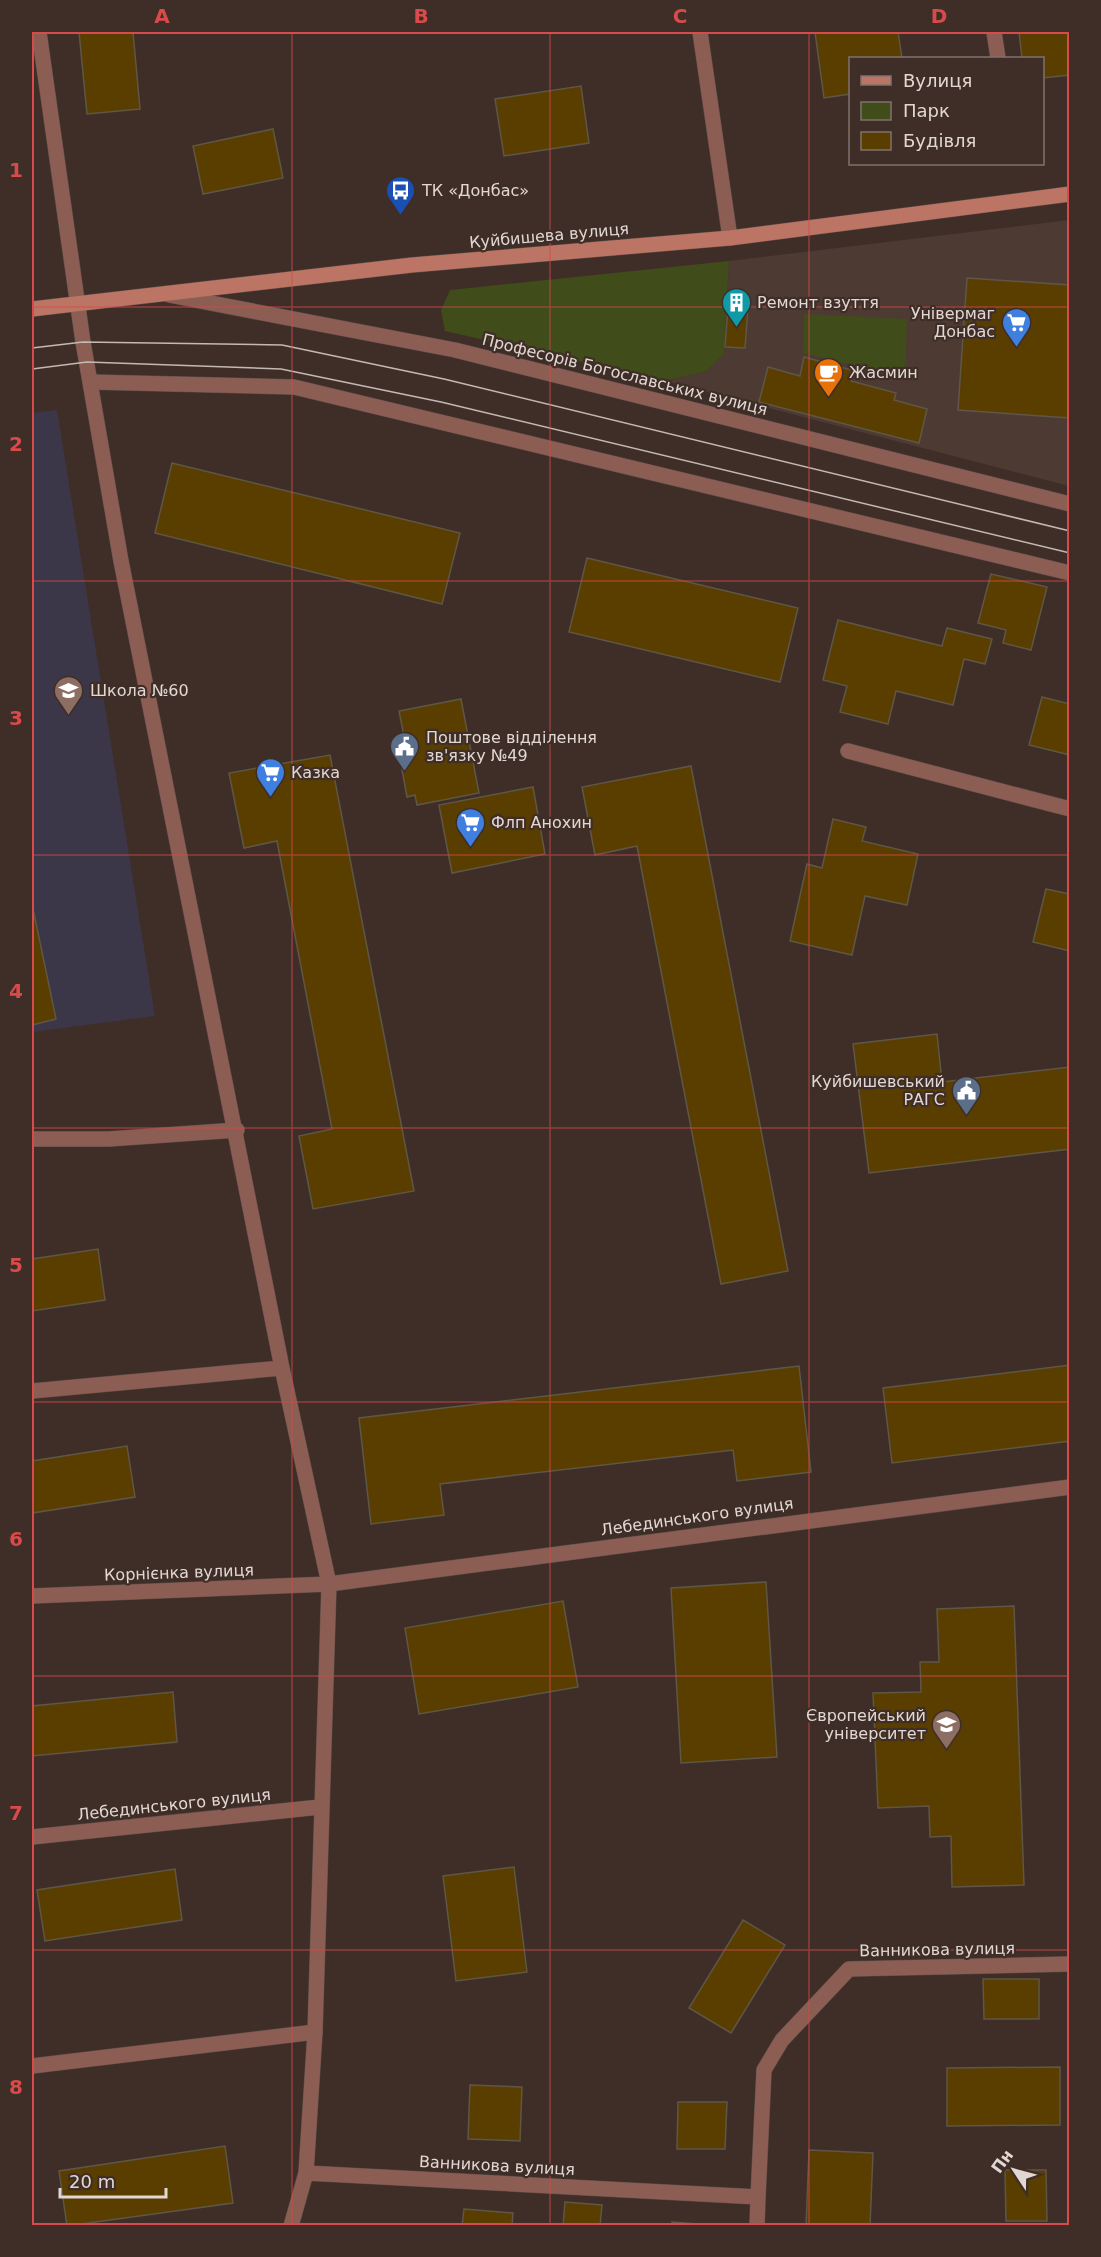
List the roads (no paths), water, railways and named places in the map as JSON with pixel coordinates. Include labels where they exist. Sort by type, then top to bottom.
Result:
[{"type":"main road","name":"Куйбишева вулиця","points":[[32,309],[169,295],[412,265],[730,238],[1070,194]]},
{"type":"street","points":[[39,32],[91,382],[121,561],[237,1130],[282,1368],[329,1584],[320,1807],[315,2032],[306,2173],[291,2226]]},
{"type":"street","points":[[700,32],[730,238]]},
{"type":"street","points":[[994,32],[998,57]]},
{"type":"street","name":"Професорів Богославських вулиця","points":[[169,295],[455,350],[1070,504]]},
{"type":"street","points":[[91,382],[294,387],[1070,573]]},
{"type":"street","points":[[848,751],[1070,809]]},
{"type":"street","points":[[32,1139],[109,1139],[237,1130]]},
{"type":"street","points":[[32,1391],[282,1368]]},
{"type":"street","name":"Лебединського вулиця","points":[[329,1584],[1070,1486]]},
{"type":"street","name":"Корнієнка вулиця","points":[[32,1596],[329,1584]]},
{"type":"street","name":"Лебединського вулиця","points":[[32,1837],[320,1807]]},
{"type":"street","name":"Ванникова вулиця","points":[[757,2226],[764,2070],[782,2040],[849,1969],[1070,1964]]},
{"type":"street","points":[[32,2066],[315,2032]]},
{"type":"street","name":"Ванникова вулиця","points":[[306,2173],[758,2198]]},
{"type":"tram line","points":[[32,348],[83,342],[282,345],[444,379],[1070,531]]},
{"type":"tram line","points":[[32,369],[87,362],[281,369],[441,402],[1070,553]]},
{"type":"place","name":"ТК «Донбас»","points":[[401,216]]},
{"type":"place","name":"Ремонт взуття","points":[[736,328]]},
{"type":"place","name":"Універмаг Донбас","points":[[1016,348]]},
{"type":"place","name":"Жасмин","points":[[828,398]]},
{"type":"place","name":"Школа №60","points":[[69,716]]},
{"type":"place","name":"Поштове відділення зв'язку №49","points":[[405,772]]},
{"type":"place","name":"Казка","points":[[270,798]]},
{"type":"place","name":"Флп Анохин","points":[[470,848]]},
{"type":"place","name":"Куйбишевський РАГС","points":[[966,1116]]},
{"type":"place","name":"Європейський університет","points":[[947,1750]]}]
